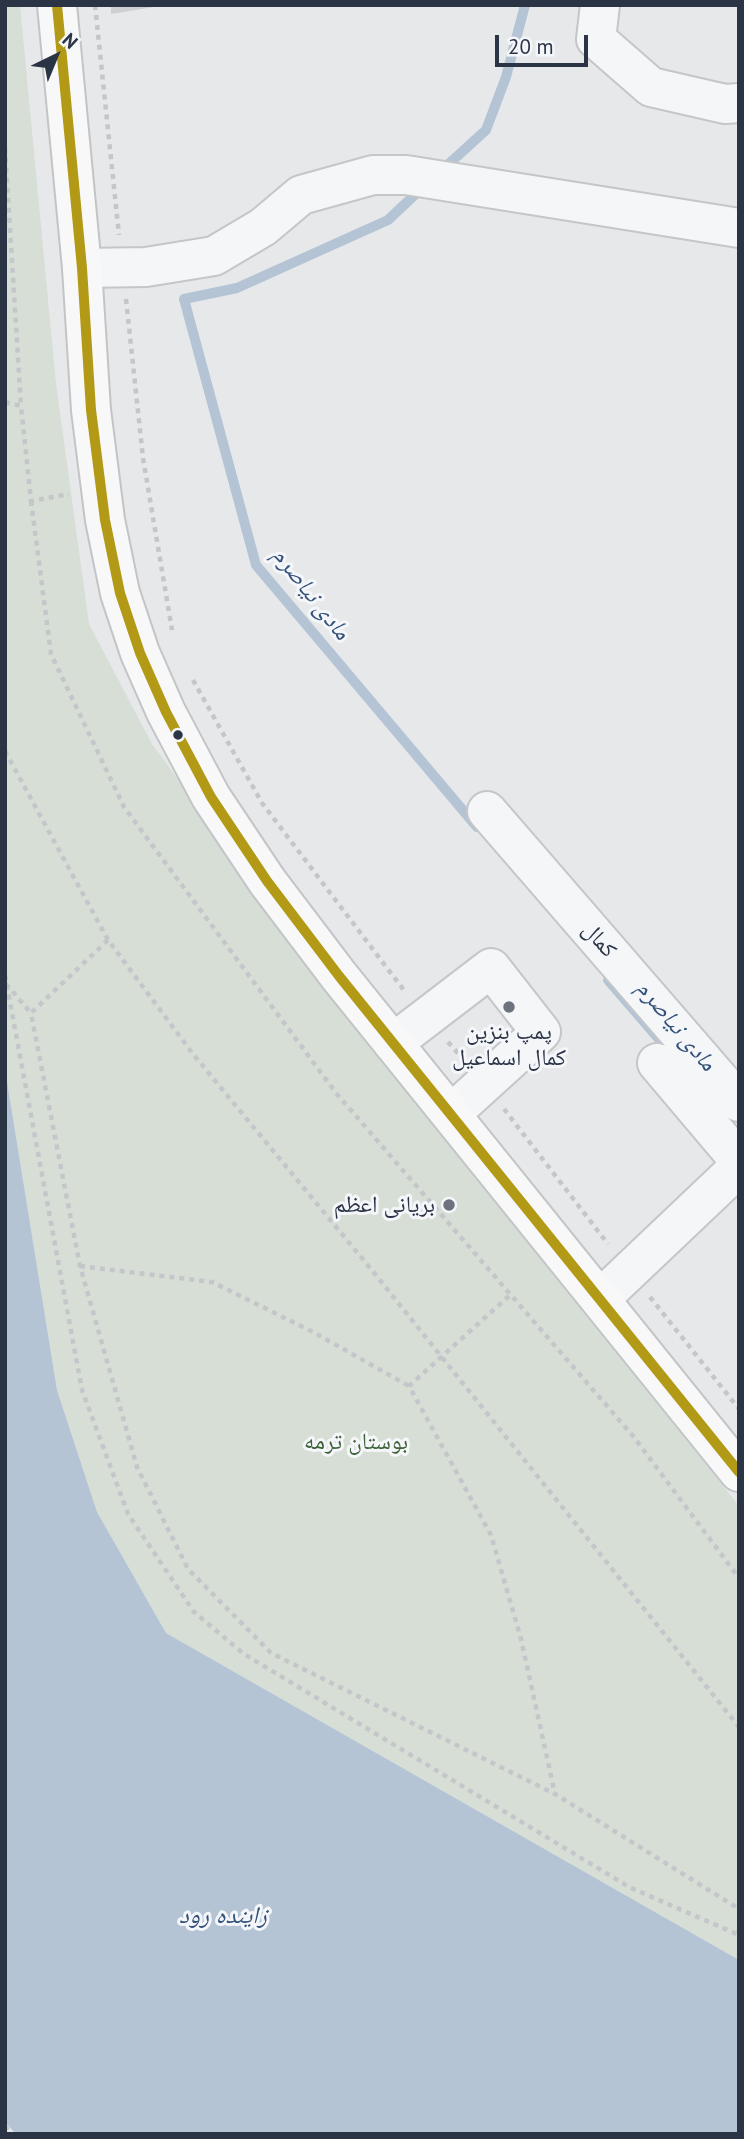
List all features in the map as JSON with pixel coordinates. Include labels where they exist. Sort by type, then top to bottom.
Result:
[{"type":"main road","points":[[57,5],[82,268],[91,410],[101,487],[120,593],[139,653],[172,724],[211,797],[267,881],[393,1044],[452,1113],[600,1299],[733,1451]]},
{"type":"street","points":[[598,22],[652,87],[725,104],[739,103]]},
{"type":"street","points":[[82,268],[122,267],[214,256],[263,228],[301,195],[373,175],[432,179],[739,228]]},
{"type":"street","name":"کمال","points":[[487,811],[737,1098]]},
{"type":"street","points":[[393,1044],[491,968],[541,1032],[452,1113]]},
{"type":"street","points":[[657,1063],[739,1160]]},
{"type":"street","points":[[600,1299],[739,1167]]},
{"type":"path","points":[[95,5],[143,458],[172,634]]},
{"type":"path","points":[[5,148],[21,406],[30,501],[51,654],[124,807],[336,1093],[633,1436],[739,1578]]},
{"type":"path","points":[[5,402],[21,406]]},
{"type":"path","points":[[30,501],[101,487]]},
{"type":"path","points":[[188,671],[262,803],[426,1018],[484,1083],[629,1272],[739,1409]]},
{"type":"path","points":[[5,751],[108,940],[193,1054],[739,1727]]},
{"type":"path","points":[[31,1013],[108,940]]},
{"type":"path","points":[[5,975],[82,1390],[128,1514],[194,1612],[244,1654],[629,1887],[739,1935]]},
{"type":"path","points":[[6,983],[31,1013],[80,1266],[137,1467],[188,1569],[271,1653],[555,1794],[739,1909]]},
{"type":"path","points":[[80,1266],[212,1282],[313,1332],[409,1386],[491,1535],[521,1639],[555,1794]]},
{"type":"path","points":[[409,1386],[509,1296]]},
{"type":"path","points":[[5,2126],[12,2134]]},
{"type":"green space","name":"بوستان ترمه","points":[[5,5],[20,5],[56,384],[89,624],[152,744],[448,1144],[739,1506],[739,1960],[166,1633],[97,1512],[57,1390],[5,1069]]},
{"type":"water","name":"زاینده رود","points":[[5,1069],[57,1390],[97,1512],[166,1633],[739,1960],[739,2134],[16,2134],[5,2122]]},
{"type":"building","points":[[111,5],[154,5],[154,7],[111,14]]},
{"type":"waterway","name":"مادی نیاصرم","points":[[441,171],[486,130],[506,77],[525,5]]},
{"type":"waterway","name":"مادی نیاصرم","points":[[422,188],[388,220],[237,288],[184,299],[256,565],[477,827]]},
{"type":"waterway","name":"مادی نیاصرم","points":[[608,980],[671,1053]]},
{"type":"transit line","points":[[57,5],[82,268],[91,410],[105,520],[120,593],[140,653],[166,712],[211,797],[267,881],[339,976],[739,1472]]},
{"type":"place","name":"پمپ بنزین کمال اسماعیل","points":[[509,1007]]},
{"type":"place","name":"بریانی اعظم","points":[[449,1205]]}]
